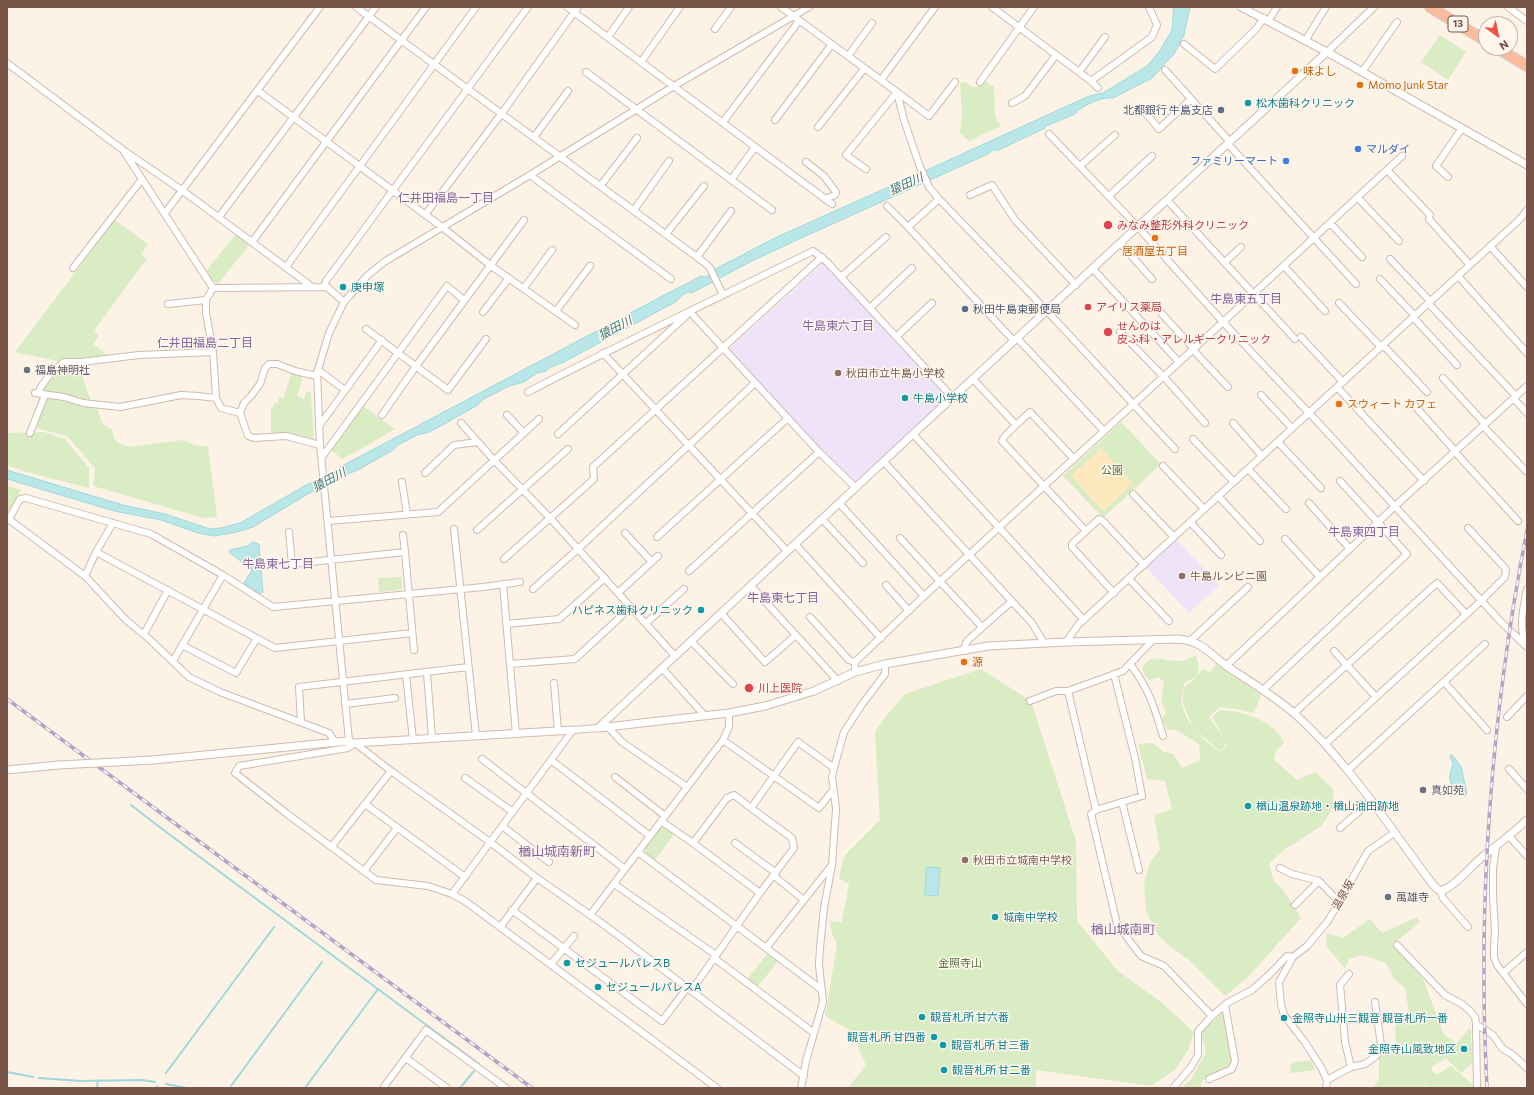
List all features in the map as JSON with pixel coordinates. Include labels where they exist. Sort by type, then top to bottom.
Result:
[{"type":"highway","name":"13","points":[[1430,7],[1478,36]]},
{"type":"highway","points":[[1510,56],[1527,66]]},
{"type":"street","points":[[165,214],[320,7]]},
{"type":"street","points":[[356,7],[601,185],[697,257],[710,268],[723,295]]},
{"type":"street","points":[[219,217],[376,7]]},
{"type":"street","points":[[252,242],[426,7]]},
{"type":"street","points":[[286,267],[476,7]]},
{"type":"street","points":[[324,287],[326,281],[392,190],[528,7]]},
{"type":"street","points":[[567,7],[576,10],[608,37],[832,204]]},
{"type":"street","points":[[608,37],[629,7]]},
{"type":"street","points":[[641,62],[680,7]]},
{"type":"street","points":[[715,29],[731,7]]},
{"type":"street","points":[[781,7],[929,116],[955,82]]},
{"type":"street","points":[[804,1076],[590,915],[537,878],[352,742],[345,704],[338,640],[336,600],[320,445],[317,373],[329,333],[344,302],[367,276],[384,262],[530,175],[674,86],[809,7]]},
{"type":"street","points":[[880,80],[935,7]]},
{"type":"street","points":[[992,7],[1091,81],[1098,88]]},
{"type":"street","points":[[980,82],[1018,27],[1034,7]]},
{"type":"street","points":[[1091,81],[1152,37],[1156,25],[1149,7]]},
{"type":"street","points":[[1241,7],[1327,52],[1527,165]]},
{"type":"street","points":[[1184,44],[1215,69],[1277,7]]},
{"type":"street","points":[[1305,41],[1326,7]]},
{"type":"street","points":[[598,728],[1374,7]]},
{"type":"street","points":[[1508,7],[1527,21]]},
{"type":"street","points":[[426,214],[502,113],[576,10]]},
{"type":"street","points":[[723,122],[800,21]]},
{"type":"street","points":[[1362,72],[1397,22]]},
{"type":"street","points":[[848,56],[872,23]]},
{"type":"street","points":[[1079,72],[1105,37]]},
{"type":"street","points":[[775,120],[832,44]]},
{"type":"street","points":[[1012,103],[1025,96],[1056,55]]},
{"type":"street","points":[[7,63],[123,150],[219,217],[311,286]]},
{"type":"street","points":[[818,127],[864,69]]},
{"type":"street","points":[[1165,70],[1313,238],[1356,284]]},
{"type":"street","points":[[586,72],[772,210]]},
{"type":"street","points":[[258,91],[426,214],[490,265],[575,325]]},
{"type":"street","points":[[534,137],[568,91]]},
{"type":"street","points":[[897,92],[904,120],[920,167],[929,186],[939,199],[1047,311],[1175,449]]},
{"type":"street","points":[[866,170],[846,155],[897,92]]},
{"type":"street","points":[[1143,110],[1159,129],[1191,99]]},
{"type":"street","points":[[1448,177],[1436,166],[1462,128]]},
{"type":"street","points":[[1049,134],[1138,226],[1223,322],[1396,506],[1501,622],[1527,646]]},
{"type":"street","points":[[1080,165],[1115,135]]},
{"type":"street","points":[[601,185],[637,138]]},
{"type":"street","points":[[730,180],[755,147]]},
{"type":"street","points":[[123,150],[213,288]]},
{"type":"street","points":[[1110,196],[1152,156]]},
{"type":"street","points":[[855,672],[855,662],[909,610],[1164,377],[1402,156]]},
{"type":"street","points":[[634,210],[669,161]]},
{"type":"street","points":[[806,162],[824,176],[836,192],[835,195],[826,199]]},
{"type":"street","points":[[1387,170],[1430,217],[1470,265]]},
{"type":"street","points":[[530,175],[671,280]]},
{"type":"street","points":[[73,268],[142,179]]},
{"type":"street","points":[[970,195],[992,185],[1015,220],[1076,285]]},
{"type":"street","points":[[666,234],[704,186]]},
{"type":"street","points":[[1357,197],[1399,241]]},
{"type":"street","points":[[908,228],[939,199]]},
{"type":"street","points":[[1167,200],[1254,294],[1343,382]]},
{"type":"street","points":[[887,206],[1104,432]]},
{"type":"street","points":[[697,257],[731,210]]},
{"type":"street","points":[[1066,642],[1078,625],[1414,317],[1520,219],[1527,210]]},
{"type":"street","points":[[382,415],[464,300],[524,220]]},
{"type":"street","points":[[1330,222],[1362,257]]},
{"type":"street","points":[[841,278],[886,237]]},
{"type":"street","points":[[1120,244],[1152,279]]},
{"type":"street","points":[[1224,262],[1241,246]]},
{"type":"street","points":[[1490,246],[1527,287]]},
{"type":"street","points":[[524,288],[552,250]]},
{"type":"street","points":[[528,392],[604,353],[813,251],[822,257],[953,398]]},
{"type":"street","points":[[504,560],[594,479],[593,467],[657,410],[722,348],[822,257]]},
{"type":"street","points":[[1390,259],[1515,397],[1527,414]]},
{"type":"street","points":[[556,311],[590,266]]},
{"type":"street","points":[[1284,266],[1325,311]]},
{"type":"street","points":[[870,308],[912,268]]},
{"type":"street","points":[[1094,268],[1180,362]]},
{"type":"street","points":[[1458,276],[1527,353]]},
{"type":"street","points":[[483,312],[509,278]]},
{"type":"street","points":[[1380,279],[1456,365]]},
{"type":"street","points":[[322,457],[447,286],[464,300]]},
{"type":"street","points":[[213,288],[328,287],[344,302]]},
{"type":"street","points":[[213,288],[206,300],[206,313],[213,352],[216,398],[221,408],[240,413]]},
{"type":"street","points":[[168,304],[206,300]]},
{"type":"street","points":[[896,337],[932,303]]},
{"type":"street","points":[[1339,303],[1427,392]]},
{"type":"street","points":[[690,312],[819,452],[856,488]]},
{"type":"street","points":[[558,434],[690,312]]},
{"type":"street","points":[[1162,314],[1228,387]]},
{"type":"street","points":[[366,329],[448,390],[486,339]]},
{"type":"street","points":[[1120,332],[1164,377],[1205,423]]},
{"type":"street","points":[[319,426],[382,340]]},
{"type":"street","points":[[30,433],[40,394],[40,388],[51,373],[64,362],[81,362],[139,355],[213,352]]},
{"type":"street","points":[[604,353],[787,551]]},
{"type":"street","points":[[320,445],[286,436],[254,438],[248,436],[240,413],[244,403],[260,384],[265,368],[270,364],[277,364],[295,371],[317,373],[345,390]]},
{"type":"street","points":[[1443,378],[1526,471]]},
{"type":"street","points":[[973,379],[1016,425]]},
{"type":"street","points":[[533,589],[578,549],[755,383]]},
{"type":"street","points":[[1226,666],[1396,506],[1527,386]]},
{"type":"street","points":[[1337,387],[1424,481]]},
{"type":"street","points":[[40,394],[64,397],[83,404],[120,407],[181,395],[216,398]]},
{"type":"street","points":[[1261,395],[1292,428]]},
{"type":"street","points":[[1414,405],[1518,521]]},
{"type":"street","points":[[1074,459],[1030,412],[1004,437],[1002,441],[1086,531]]},
{"type":"street","points":[[507,415],[524,433]]},
{"type":"street","points":[[657,537],[788,418]]},
{"type":"street","points":[[328,521],[438,512],[539,420]]},
{"type":"street","points":[[462,423],[494,460],[550,518],[675,656]]},
{"type":"street","points":[[1233,423],[1262,456]]},
{"type":"street","points":[[913,434],[1084,620]]},
{"type":"street","points":[[1194,439],[1234,482]]},
{"type":"street","points":[[425,473],[454,445],[478,442]]},
{"type":"street","points":[[1278,442],[1321,488]]},
{"type":"street","points":[[477,530],[568,449]]},
{"type":"street","points":[[689,571],[819,452]]},
{"type":"street","points":[[884,462],[1032,623],[1044,643]]},
{"type":"street","points":[[1163,466],[1204,509]]},
{"type":"street","points":[[1248,469],[1286,509]]},
{"type":"street","points":[[1263,690],[1407,554],[1340,480]]},
{"type":"street","points":[[402,482],[407,514]]},
{"type":"street","points":[[1133,494],[1174,537]]},
{"type":"street","points":[[1218,496],[1260,541]]},
{"type":"street","points":[[335,742],[329,733],[201,684],[189,677],[144,634],[126,620],[85,576],[8,519],[20,499],[26,498],[151,534],[223,575],[273,607],[520,582]]},
{"type":"street","points":[[839,503],[924,596]]},
{"type":"street","points":[[1309,504],[1350,549]]},
{"type":"street","points":[[822,519],[863,563]]},
{"type":"street","points":[[1114,593],[1072,547],[1072,544],[1099,519],[1103,521],[1144,565]]},
{"type":"street","points":[[1190,522],[1221,555]]},
{"type":"street","points":[[85,576],[96,552],[113,523]]},
{"type":"street","points":[[1325,744],[1482,600],[1505,577],[1506,570],[1468,528]]},
{"type":"street","points":[[454,529],[476,736]]},
{"type":"street","points":[[289,532],[292,564],[405,552]]},
{"type":"street","points":[[625,533],[652,562]]},
{"type":"street","points":[[403,535],[414,650]]},
{"type":"street","points":[[900,538],[982,628]]},
{"type":"street","points":[[1284,538],[1320,577]]},
{"type":"street","points":[[795,544],[881,638]]},
{"type":"street","points":[[96,552],[276,648],[412,633]]},
{"type":"street","points":[[618,593],[658,556]]},
{"type":"street","points":[[173,661],[223,575]]},
{"type":"street","points":[[506,624],[559,619],[605,578]]},
{"type":"street","points":[[1129,578],[1169,621]]},
{"type":"street","points":[[1294,713],[1437,583],[1466,614]]},
{"type":"street","points":[[504,584],[516,734]]},
{"type":"street","points":[[886,585],[909,610]]},
{"type":"street","points":[[751,586],[838,681]]},
{"type":"street","points":[[1190,640],[1248,587]]},
{"type":"street","points":[[646,624],[684,589]]},
{"type":"street","points":[[1527,589],[1521,620],[1522,633],[1527,646]]},
{"type":"street","points":[[144,634],[168,590]]},
{"type":"street","points":[[963,651],[967,641],[1012,601]]},
{"type":"street","points":[[510,664],[575,659],[631,607]]},
{"type":"street","points":[[721,613],[765,662],[796,635]]},
{"type":"street","points":[[810,617],[849,660],[855,662]]},
{"type":"street","points":[[182,645],[236,673],[257,638]]},
{"type":"street","points":[[1030,701],[1056,691],[1068,691],[1122,671],[1153,640]]},
{"type":"street","points":[[7,770],[59,765],[154,760],[335,742],[413,740],[608,727],[729,713],[765,706],[814,691],[855,672],[885,664],[988,646],[1066,642],[1190,640],[1198,643],[1226,666],[1263,690],[1294,713],[1325,744],[1372,800],[1394,833],[1434,886],[1440,891],[1443,898],[1468,927]]},
{"type":"street","points":[[692,641],[732,684]]},
{"type":"street","points":[[1348,770],[1485,644]]},
{"type":"street","points":[[1334,652],[1376,697]]},
{"type":"street","points":[[801,1088],[823,1002],[819,965],[824,908],[832,865],[836,809],[832,777],[844,732],[863,703],[885,674],[885,664]]},
{"type":"street","points":[[1130,664],[1142,680],[1151,697],[1163,736]]},
{"type":"street","points":[[301,722],[299,687],[468,668]]},
{"type":"street","points":[[662,668],[705,716]]},
{"type":"street","points":[[427,673],[432,738]]},
{"type":"street","points":[[1114,674],[1135,758],[1142,796],[1096,810],[1091,814],[1117,924],[1141,956],[1164,966],[1212,1016]]},
{"type":"street","points":[[406,675],[413,740]]},
{"type":"street","points":[[1444,682],[1487,730]]},
{"type":"street","points":[[554,683],[558,731]]},
{"type":"street","points":[[1068,691],[1096,810]]},
{"type":"street","points":[[1507,717],[1527,696]]},
{"type":"street","points":[[345,704],[395,698]]},
{"type":"street","points":[[590,915],[723,740],[729,727],[729,713]]},
{"type":"street","points":[[608,727],[622,742],[687,787]]},
{"type":"street","points":[[452,894],[574,730]]},
{"type":"street","points":[[723,740],[819,808],[833,790]]},
{"type":"street","points":[[352,742],[348,748],[239,766],[235,773],[376,880],[428,886],[452,894],[465,901],[501,926],[717,1088]]},
{"type":"street","points":[[751,808],[798,742],[834,768]]},
{"type":"street","points":[[482,759],[527,792],[625,869]]},
{"type":"street","points":[[551,760],[650,836]]},
{"type":"street","points":[[1509,769],[1527,789]]},
{"type":"street","points":[[332,846],[391,771]]},
{"type":"street","points":[[615,777],[663,819],[760,893]]},
{"type":"street","points":[[465,778],[513,812]]},
{"type":"street","points":[[512,910],[662,1021],[715,957],[794,848],[792,838],[734,795],[727,798],[693,843]]},
{"type":"street","points":[[1340,828],[1372,800]]},
{"type":"street","points":[[1122,802],[1139,870]]},
{"type":"street","points":[[365,804],[465,877]]},
{"type":"street","points":[[1440,891],[1450,886],[1527,820]]},
{"type":"street","points":[[502,826],[549,862]]},
{"type":"street","points":[[364,871],[397,828]]},
{"type":"street","name":"温泉坂","points":[[1293,958],[1311,941],[1328,921],[1368,851],[1394,833]]},
{"type":"street","points":[[1509,836],[1527,856]]},
{"type":"street","points":[[735,843],[775,874],[804,900]]},
{"type":"street","points":[[1496,847],[1493,868],[1495,931],[1494,957],[1503,973],[1527,1004]]},
{"type":"street","points":[[638,852],[822,990]]},
{"type":"street","points":[[766,948],[832,865]]},
{"type":"street","points":[[1280,868],[1292,874],[1319,881],[1339,902]]},
{"type":"street","points":[[501,926],[537,878]]},
{"type":"street","points":[[1295,905],[1319,881]]},
{"type":"street","points":[[614,884],[715,957],[814,1034]]},
{"type":"street","points":[[551,964],[574,936]]},
{"type":"street","points":[[1397,945],[1445,995],[1462,1004],[1475,1017],[1476,1088]]},
{"type":"street","points":[[1503,973],[1527,952]]},
{"type":"street","points":[[1173,1088],[1191,1067],[1198,1055],[1198,1031],[1225,1005],[1233,999],[1252,990],[1287,956],[1293,958],[1279,982],[1281,1004],[1284,1015],[1304,1041],[1321,1067],[1328,1080],[1326,1088]]},
{"type":"street","points":[[1349,974],[1340,985],[1345,1042],[1351,1067]]},
{"type":"street","points":[[1328,1080],[1351,1067],[1365,1064],[1374,1058],[1381,1045],[1375,1002]]},
{"type":"street","points":[[1209,1079],[1232,1069],[1235,1062],[1225,1005]]},
{"type":"street","points":[[1476,1024],[1494,1035],[1502,1048],[1513,1055],[1527,1068]]},
{"type":"street","points":[[383,1088],[426,1030],[506,1088]]},
{"type":"street","points":[[406,1058],[446,1088]]},
{"type":"shaded area","name":"秋田市立牛島小学校","points":[[823,263],[947,397],[853,484],[729,349]]},
{"type":"shaded area","name":"牛島ルンビニ園","points":[[1176,539],[1219,585],[1189,613],[1146,567]]},
{"type":"green space","points":[[1440,35],[1466,52],[1448,80],[1421,62]]},
{"type":"green space","points":[[984,81],[994,87],[995,117],[1001,126],[969,141],[960,133],[962,113],[960,83],[967,83],[973,87],[978,87]]},
{"type":"green space","points":[[115,220],[148,244],[141,254],[147,259],[94,331],[99,336],[93,344],[108,356],[82,360],[58,361],[15,352]]},
{"type":"green space","points":[[236,234],[250,244],[218,284],[212,280],[206,271]]},
{"type":"green space","points":[[64,366],[80,366],[91,401],[61,393],[44,391],[48,380]]},
{"type":"green space","points":[[292,372],[303,375],[297,396],[304,399],[307,391],[311,393],[314,441],[296,435],[273,434],[271,431],[271,407],[274,407],[274,403],[278,404],[279,397],[283,399]]},
{"type":"green space","points":[[46,398],[97,408],[102,421],[106,426],[112,429],[114,438],[118,443],[130,447],[183,440],[194,445],[208,447],[217,517],[204,518],[93,486],[95,468],[67,436],[37,428]]},
{"type":"green space","points":[[363,406],[395,429],[343,459],[330,450]]},
{"type":"green space","name":"公園","points":[[1121,422],[1161,464],[1103,518],[1063,476]]},
{"type":"green space","points":[[44,432],[65,439],[89,468],[89,488],[30,473],[7,465],[7,433]]},
{"type":"green space","points":[[7,486],[21,490],[10,510],[7,511]]},
{"type":"green space","points":[[402,577],[402,588],[399,590],[379,592],[378,578]]},
{"type":"green space","points":[[1196,656],[1199,668],[1196,677],[1203,669],[1210,672],[1216,664],[1261,695],[1254,713],[1220,707],[1209,717],[1223,736],[1212,717],[1220,710],[1238,712],[1257,718],[1273,728],[1284,743],[1276,751],[1274,760],[1297,780],[1315,772],[1333,789],[1334,806],[1322,825],[1285,849],[1269,864],[1274,881],[1284,891],[1301,918],[1247,978],[1225,996],[1189,960],[1158,935],[1146,911],[1144,884],[1150,863],[1160,849],[1154,815],[1172,809],[1165,781],[1147,779],[1138,744],[1153,743],[1164,752],[1173,754],[1182,768],[1200,760],[1199,744],[1176,730],[1168,730],[1162,720],[1166,712],[1161,700],[1164,683],[1159,677],[1149,680],[1142,669],[1145,664],[1153,659],[1180,661]],"holes":[[[1196,677],[1183,689],[1185,682]],[[1183,689],[1183,703],[1192,726],[1185,713],[1182,703]],[[1195,730],[1220,751],[1225,746],[1226,739],[1226,747],[1220,752],[1203,739]]]},
{"type":"green space","name":"金照寺山","points":[[981,669],[1031,701],[1076,841],[1077,921],[1118,971],[1161,1002],[1194,1032],[1188,1050],[1175,1070],[1151,1086],[1036,1070],[1036,1088],[848,1088],[866,1065],[851,1031],[825,1016],[837,945],[832,933],[830,921],[842,922],[849,884],[839,878],[844,856],[880,820],[875,732],[886,716],[905,694]]},
{"type":"green space","points":[[666,827],[675,833],[655,860],[646,853],[645,847],[660,828]]},
{"type":"green space","points":[[1417,917],[1420,922],[1392,945],[1423,979],[1444,1035],[1457,1043],[1470,1028],[1472,1032],[1473,1063],[1461,1073],[1446,1058],[1431,1069],[1436,1075],[1451,1066],[1473,1085],[1473,1088],[1425,1088],[1430,1072],[1424,1088],[1373,1088],[1379,1078],[1379,1056],[1396,1044],[1395,1025],[1410,1019],[1405,988],[1394,979],[1386,963],[1363,955],[1349,959],[1345,968],[1326,946],[1327,933],[1343,938],[1370,919],[1382,933]]},
{"type":"green space","points":[[769,952],[779,960],[758,986],[748,978]]},
{"type":"green space","points":[[1222,1013],[1225,1015],[1232,1058],[1231,1063],[1204,1079],[1201,1083],[1201,1088],[1181,1088],[1191,1079],[1206,1053],[1202,1035],[1203,1031]]},
{"type":"green space","points":[[1312,1060],[1315,1070],[1292,1073],[1290,1070],[1290,1065],[1295,1062]]},
{"type":"sand","points":[[1101,448],[1133,483],[1103,511],[1071,476]]},
{"type":"water","name":"猿田川","points":[[1174,7],[1190,7],[1184,35],[1174,54],[1152,78],[1113,98],[1092,102],[1075,114],[1046,126],[1045,128],[999,150],[993,150],[988,154],[799,239],[750,262],[692,293],[688,292],[681,296],[677,301],[564,362],[549,368],[546,371],[537,373],[524,382],[509,386],[482,400],[478,405],[430,432],[417,435],[358,470],[335,479],[253,527],[237,532],[214,536],[198,533],[161,520],[114,511],[7,479],[7,470],[123,505],[165,514],[210,529],[240,523],[308,484],[337,472],[340,467],[672,291],[701,276],[706,277],[715,271],[715,269],[777,237],[886,188],[902,185],[927,170],[1089,96],[1103,93],[1147,66],[1159,52],[1172,30]]},
{"type":"water","points":[[253,542],[259,544],[263,592],[260,594],[244,583],[252,570],[229,552],[230,550],[247,546]]},
{"type":"water","points":[[1452,755],[1461,766],[1467,794],[1465,796],[1457,794],[1450,780],[1450,773],[1453,765],[1450,756]]},
{"type":"water","points":[[927,867],[940,868],[938,896],[925,895]]},
{"type":"waterway","points":[[131,805],[479,1064]]},
{"type":"waterway","points":[[166,1073],[274,927]]},
{"type":"waterway","points":[[231,1086],[322,962]]},
{"type":"waterway","points":[[305,1088],[378,989]]},
{"type":"waterway","points":[[460,1088],[474,1071]]},
{"type":"waterway","points":[[7,1072],[33,1077]]},
{"type":"waterway","points":[[39,1078],[81,1081],[142,1080],[155,1082]]},
{"type":"waterway","points":[[97,1088],[98,1080]]},
{"type":"waterway","points":[[166,1084],[187,1088]]},
{"type":"railway","points":[[1487,1088],[1484,1017],[1484,947],[1490,808],[1504,669],[1527,530]]},
{"type":"railway","points":[[7,699],[532,1088]]},
{"type":"place","name":"味よし","points":[[1295,71]]},
{"type":"place","name":"Momo Junk Star","points":[[1360,85]]},
{"type":"place","name":"松木歯科クリニック","points":[[1248,103]]},
{"type":"place","name":"北都銀行 牛島支店","points":[[1221,110]]},
{"type":"place","name":"マルダイ","points":[[1358,149]]},
{"type":"place","name":"ファミリーマート","points":[[1286,161]]},
{"type":"place","name":"みなみ整形外科クリニック","points":[[1108,225]]},
{"type":"place","name":"居酒屋五丁目","points":[[1155,238]]},
{"type":"place","name":"庚申塚","points":[[343,287]]},
{"type":"place","name":"アイリス薬局","points":[[1088,307]]},
{"type":"place","name":"秋田牛島東郵便局","points":[[965,309]]},
{"type":"place","name":"せんのは 皮ふ科・アレルギークリニック","points":[[1108,332]]},
{"type":"place","name":"福島神明社","points":[[27,370]]},
{"type":"place","name":"秋田市立牛島小学校","points":[[838,373]]},
{"type":"place","name":"牛島小学校","points":[[905,398]]},
{"type":"place","name":"スウィート カフェ","points":[[1339,404]]},
{"type":"place","name":"牛島ルンビニ園","points":[[1182,576]]},
{"type":"place","name":"ハピネス歯科クリニック","points":[[701,610]]},
{"type":"place","name":"源","points":[[964,662]]},
{"type":"place","name":"川上医院","points":[[749,688]]},
{"type":"place","name":"真如苑","points":[[1423,790]]},
{"type":"place","name":"楢山温泉跡地・楢山油田跡地","points":[[1248,806]]},
{"type":"place","name":"秋田市立城南中学校","points":[[965,860]]},
{"type":"place","name":"萬雄寺","points":[[1388,897]]},
{"type":"place","name":"城南中学校","points":[[995,917]]},
{"type":"place","name":"セジュールパレスB","points":[[567,963]]},
{"type":"place","name":"セジュールパレスA","points":[[598,987]]},
{"type":"place","name":"観音札所 甘六番","points":[[922,1017]]},
{"type":"place","name":"金照寺山卅三観音 観音札所一番","points":[[1284,1018]]},
{"type":"place","name":"観音札所 甘四番","points":[[934,1037]]},
{"type":"place","name":"観音札所 甘三番","points":[[943,1045]]},
{"type":"place","name":"金照寺山風致地区","points":[[1464,1049]]},
{"type":"place","name":"観音札所 甘二番","points":[[944,1070]]},
{"type":"district","name":"仁井田福島一丁目","points":[[446,198]]},
{"type":"district","name":"牛島東五丁目","points":[[1246,299]]},
{"type":"district","name":"牛島東六丁目","points":[[838,326]]},
{"type":"district","name":"仁井田福島二丁目","points":[[205,343]]},
{"type":"district","name":"牛島東四丁目","points":[[1364,532]]},
{"type":"district","name":"牛島東七丁目","points":[[278,564]]},
{"type":"district","name":"牛島東七丁目","points":[[783,598]]},
{"type":"district","name":"楢山城南新町","points":[[557,852]]},
{"type":"district","name":"楢山城南町","points":[[1123,930]]}]
